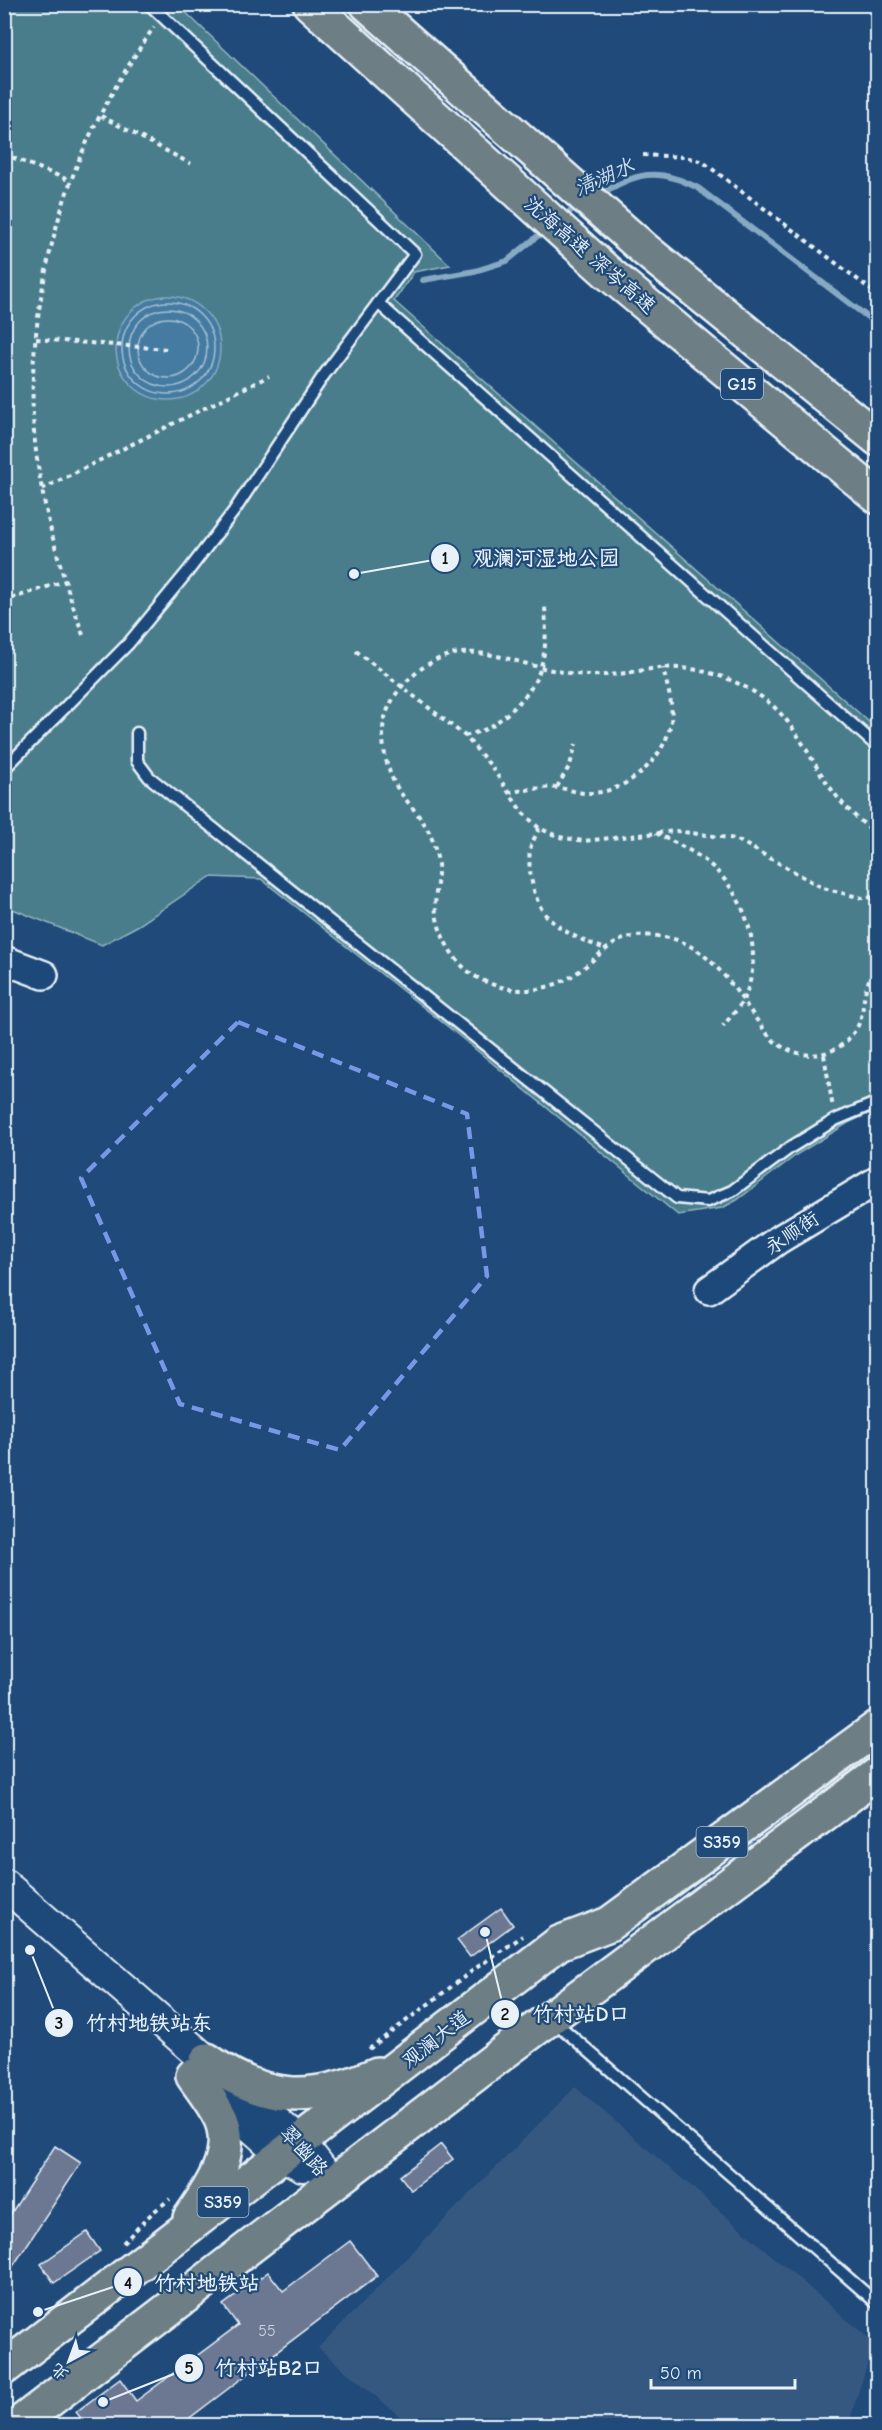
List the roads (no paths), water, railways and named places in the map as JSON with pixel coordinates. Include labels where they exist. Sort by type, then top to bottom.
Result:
[{"type":"main road","name":"沈海高速 深岑高速","points":[[310,4],[606,271],[878,497]]},
{"type":"main road","name":"沈海高速 深岑高速","points":[[367,4],[644,249],[878,439]]},
{"type":"main road","name":"观澜大道","points":[[4,2368],[559,1943],[609,1924],[878,1727]]},
{"type":"main road","name":"S359","points":[[16,2426],[551,2018],[878,1774]]},
{"type":"main road","name":"翠幽路","points":[[4,1884],[200,2068],[333,2184]]},
{"type":"main road","name":"翠幽路","points":[[4,1910],[200,2068]]},
{"type":"main road","points":[[200,2068],[224,2073],[258,2089],[287,2094],[353,2084],[414,2056]]},
{"type":"main road","points":[[163,2248],[186,2223],[201,2201],[224,2156],[222,2121],[200,2068]]},
{"type":"street","points":[[4,960],[44,975]]},
{"type":"street","name":"永顺街","points":[[709,1290],[778,1239],[878,1180]]},
{"type":"lane","points":[[4,769],[128,644],[189,570],[234,511],[324,375],[415,254],[149,4]]},
{"type":"lane","points":[[378,303],[878,747]]},
{"type":"lane","points":[[137,733],[136,761],[148,777],[677,1198],[708,1201],[732,1191],[791,1148],[835,1120],[878,1102]]},
{"type":"lane","points":[[551,2018],[878,2304]]},
{"type":"water","points":[[168,296],[188,300],[205,311],[216,328],[220,348],[216,368],[205,385],[188,396],[168,400],[148,396],[131,385],[120,368],[116,348],[120,328],[131,311],[148,300]]},
{"type":"waterway","name":"清湖水","points":[[599,195],[636,177],[647,175],[658,175],[683,181],[698,188],[878,325]]},
{"type":"waterway","name":"清湖水","points":[[560,217],[579,206]]},
{"type":"waterway","name":"清湖水","points":[[423,280],[475,271],[507,261],[545,230]]},
{"type":"place","name":"观澜河湿地公园","points":[[354,574]]},
{"type":"place","name":"竹村站D口","points":[[485,1932]]},
{"type":"place","name":"竹村地铁站东","points":[[30,1950]]},
{"type":"place","name":"竹村地铁站","points":[[38,2312]]},
{"type":"place","name":"竹村站B2口","points":[[103,2402]]}]
